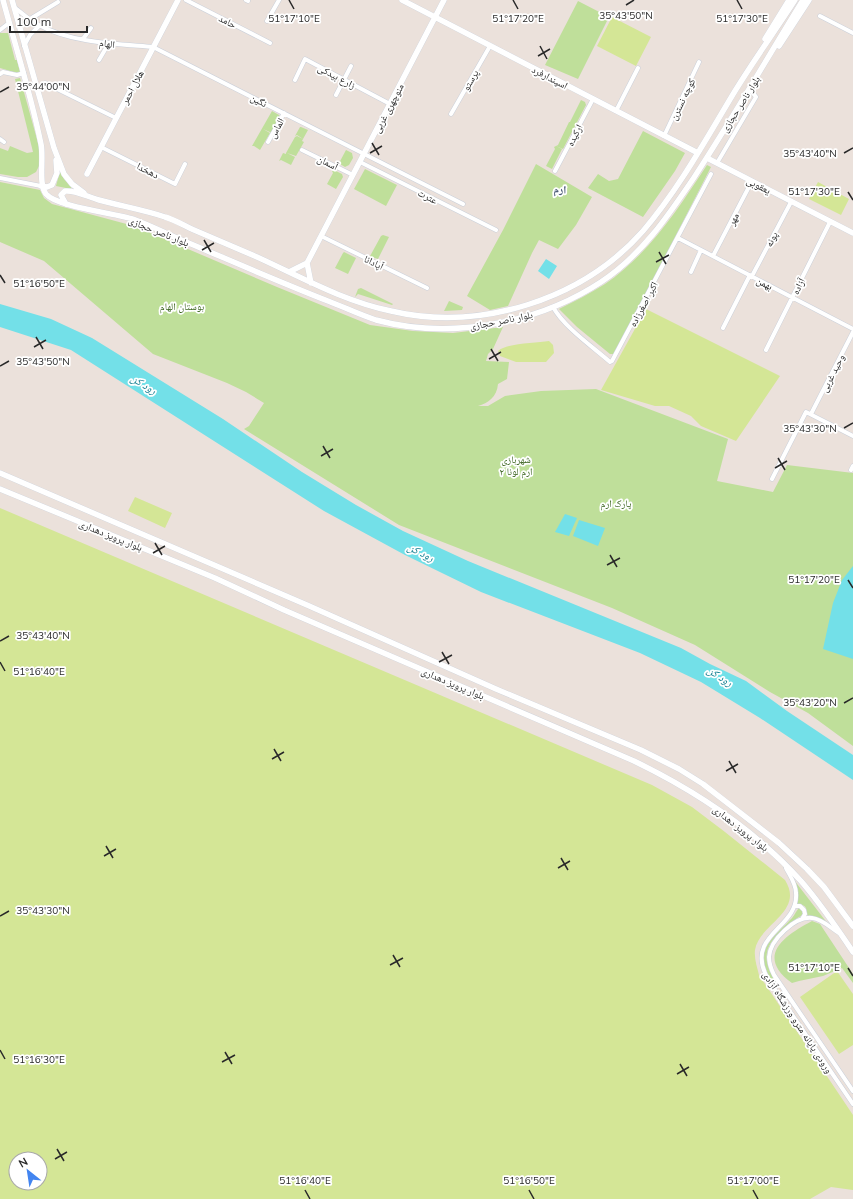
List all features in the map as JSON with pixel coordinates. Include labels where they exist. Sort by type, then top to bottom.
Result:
[{"type":"main road","points":[[3,0],[24,73],[42,148],[41,186],[47,187],[52,185],[54,181],[57,167],[54,148]]},
{"type":"main road","points":[[12,0],[54,148],[64,174],[72,184],[93,198]]},
{"type":"main road","name":"هلال احمر","points":[[87,174],[178,0]]},
{"type":"main road","name":"اسپندارفرد","points":[[402,0],[698,153]]},
{"type":"main road","name":"منوچهری غربی","points":[[307,262],[444,0]]},
{"type":"main road","points":[[747,72],[788,0]]},
{"type":"main road","name":"بلوار ناصر حجازی","points":[[66,204],[61,195],[65,191],[71,191],[166,217],[290,272],[311,283],[364,304],[391,311],[448,318],[493,313],[535,302],[557,293],[586,278],[625,249],[641,233],[657,214],[698,153],[747,72],[795,0]]},
{"type":"main road","name":"بلوار ناصر حجازی","points":[[41,186],[45,193],[51,198],[66,204],[132,219],[306,293],[374,320],[417,327],[472,327],[508,320],[553,307],[571,299],[603,280],[639,250],[669,215],[707,158],[803,0]]},
{"type":"main road","points":[[757,77],[809,0]]},
{"type":"main road","name":"یعقوبی","points":[[707,158],[853,233]]},
{"type":"main road","points":[[290,272],[307,262],[311,283]]},
{"type":"main road","name":"بلوار پرویز دهداری","points":[[0,473],[496,689],[641,750],[679,769],[703,784],[785,848],[824,887],[853,926]]},
{"type":"main road","name":"بلوار پرویز دهداری","points":[[0,489],[216,578],[284,610],[634,761],[671,779],[724,813],[767,847],[783,862],[816,899],[853,952]]},
{"type":"street","name":"حامد","points":[[186,0],[270,42]]},
{"type":"street","points":[[267,22],[278,0]]},
{"type":"street","points":[[30,19],[58,2]]},
{"type":"street","name":"الهام","points":[[14,6],[39,26],[68,36],[109,43],[154,47]]},
{"type":"street","points":[[820,16],[853,33]]},
{"type":"street","points":[[0,30],[9,23]]},
{"type":"street","points":[[24,46],[30,35],[39,26]]},
{"type":"street","points":[[84,39],[91,28]]},
{"type":"street","points":[[99,60],[109,43]]},
{"type":"street","name":"پرستو","points":[[450,114],[490,46]]},
{"type":"street","name":"نگین","points":[[154,47],[462,204]]},
{"type":"street","name":"زارع بیدکی","points":[[295,80],[305,59],[390,104]]},
{"type":"street","name":"کوچه نسترن","points":[[664,136],[699,62]]},
{"type":"street","points":[[336,95],[351,66]]},
{"type":"street","points":[[616,111],[638,68]]},
{"type":"street","points":[[0,74],[3,72],[17,76],[24,73]]},
{"type":"street","points":[[45,83],[116,118]]},
{"type":"street","points":[[716,163],[756,97],[749,90]]},
{"type":"street","name":"ارکیده","points":[[555,171],[593,99]]},
{"type":"street","name":"الماس","points":[[268,142],[284,113]]},
{"type":"street","name":"دهخدا","points":[[101,147],[175,184],[185,164]]},
{"type":"street","name":"آسمان","points":[[302,150],[353,175]]},
{"type":"street","name":"عترت","points":[[360,162],[496,230]]},
{"type":"street","name":"اکبر اصغرزاده","points":[[553,307],[561,318],[574,331],[611,362],[711,174]]},
{"type":"street","points":[[0,178],[41,186]]},
{"type":"street","name":"مهر","points":[[713,256],[752,182]]},
{"type":"street","name":"پونه","points":[[723,328],[791,202]]},
{"type":"street","name":"آزاده","points":[[766,350],[830,222]]},
{"type":"street","name":"آپادانا","points":[[321,236],[427,288]]},
{"type":"street","name":"بهمن","points":[[678,238],[792,297],[853,331]]},
{"type":"street","points":[[691,272],[701,250]]},
{"type":"street","name":"وحید غربی","points":[[772,479],[853,331]]},
{"type":"street","points":[[808,413],[853,436]]},
{"type":"street","points":[[851,470],[853,466]]},
{"type":"street","points":[[783,862],[796,888],[795,906],[800,906],[804,910],[805,914],[775,940],[771,948],[769,962],[772,970],[853,1091]]},
{"type":"street","name":"ورودی پایانه مترو ورزشگاه آزادی","points":[[795,906],[788,919],[770,936],[764,946],[762,957],[765,973],[853,1104]]},
{"type":"street","points":[[801,919],[811,918],[820,920],[842,935]]},
{"type":"green space","points":[[578,1],[609,17],[578,79],[545,65]]},
{"type":"green space","points":[[612,17],[651,37],[636,66],[597,46]]},
{"type":"green space","points":[[0,33],[8,33],[15,60],[17,60],[20,72],[17,73],[0,68]]},
{"type":"green space","points":[[20,78],[40,150],[40,164],[36,172],[27,177],[0,174],[0,148],[8,151],[10,146],[27,153],[33,152],[15,79]]},
{"type":"green space","points":[[581,100],[585,102],[586,105],[563,149],[556,146],[558,145]]},
{"type":"green space","points":[[272,111],[280,117],[272,133],[263,129],[270,133],[260,150],[252,146]]},
{"type":"green space","points":[[300,127],[308,130],[303,139],[297,135],[295,136]]},
{"type":"green space","points":[[643,131],[685,153],[675,171],[643,217],[588,188],[598,174],[609,181],[618,179]]},
{"type":"green space","points":[[297,136],[303,139],[302,141],[304,142],[296,156],[287,153],[295,157],[291,165],[281,160],[279,161],[283,153],[286,154]]},
{"type":"green space","points":[[556,146],[562,149],[552,169],[546,166],[555,149],[554,147]]},
{"type":"green space","points":[[346,150],[352,153],[353,158],[349,165],[345,167],[340,164],[338,165]]},
{"type":"green space","points":[[536,164],[592,197],[576,225],[558,249],[539,240],[508,306],[490,310],[467,296],[503,230]]},
{"type":"green space","points":[[707,165],[711,167],[615,354],[610,354],[577,327],[559,309],[605,284],[635,259],[662,230]]},
{"type":"green space","points":[[365,169],[397,185],[386,206],[354,189]]},
{"type":"green space","points":[[334,170],[342,174],[343,177],[336,189],[327,184],[333,173],[332,171]]},
{"type":"green space","points":[[60,171],[64,179],[71,187],[71,189],[56,186]]},
{"type":"green space","name":"پارک ارم","points":[[0,182],[40,190],[44,198],[52,204],[134,226],[370,325],[413,331],[453,333],[503,327],[493,349],[488,354],[486,361],[509,362],[507,379],[498,384],[496,392],[491,399],[478,406],[488,406],[505,396],[541,391],[596,389],[728,439],[717,481],[773,492],[787,465],[853,473],[853,746],[808,713],[770,692],[695,645],[612,608],[399,525],[244,429],[249,426],[264,403],[227,383],[153,354],[44,261],[0,242]]},
{"type":"green space","points":[[818,182],[849,199],[841,215],[809,199]]},
{"type":"green space","points":[[383,235],[389,237],[378,259],[372,257],[369,258],[381,236]]},
{"type":"green space","points":[[344,252],[356,258],[348,274],[335,268]]},
{"type":"green space","points":[[361,288],[393,304],[392,305],[358,294],[355,297],[358,289]]},
{"type":"green space","points":[[449,301],[463,307],[462,310],[444,311]]},
{"type":"green space","points":[[646,309],[780,376],[736,441],[701,426],[691,416],[669,406],[655,406],[601,390]]},
{"type":"green space","points":[[549,341],[553,345],[554,353],[546,362],[516,362],[500,356],[498,351],[508,346]]},
{"type":"green space","points":[[135,497],[172,513],[165,528],[128,511]]},
{"type":"green space","points":[[0,508],[652,785],[692,807],[785,880],[790,891],[789,901],[779,917],[758,941],[755,950],[755,959],[759,975],[853,1115],[853,1190],[831,1187],[810,1199],[0,1199]]},
{"type":"green space","points":[[794,880],[828,924],[819,918],[808,916],[805,907],[797,904],[798,892]]},
{"type":"green space","points":[[799,908],[804,912],[803,915],[778,934],[769,946],[767,953],[768,966],[776,985],[770,979],[764,963],[765,949],[773,937],[791,919]]},
{"type":"green space","points":[[812,921],[820,924],[853,974],[853,983],[842,968],[823,976],[792,983],[781,973],[776,964],[775,955],[778,948],[792,933]]},
{"type":"green space","points":[[837,971],[853,994],[853,1045],[839,1054],[800,997]]},
{"type":"water","points":[[546,259],[557,266],[549,279],[538,271]]},
{"type":"water","name":"رود کن","points":[[0,304],[51,319],[92,338],[223,419],[302,472],[356,505],[403,531],[468,561],[681,648],[746,681],[787,711],[853,755],[853,780],[760,718],[701,682],[640,653],[481,592],[405,555],[324,511],[71,350],[0,327]]},
{"type":"water","points":[[565,514],[577,518],[569,536],[555,532]]},
{"type":"water","points":[[579,520],[605,528],[598,546],[573,536]]},
{"type":"water","points":[[853,566],[853,659],[823,649],[833,603],[842,580]]},
{"type":"district","name":"ارم","points":[[560,189]]},
{"type":"park label","name":"بوستان الهام","points":[[182,306]]},
{"type":"park label","name":"شهربازی ارم لونا ۲","points":[[516,464]]}]
